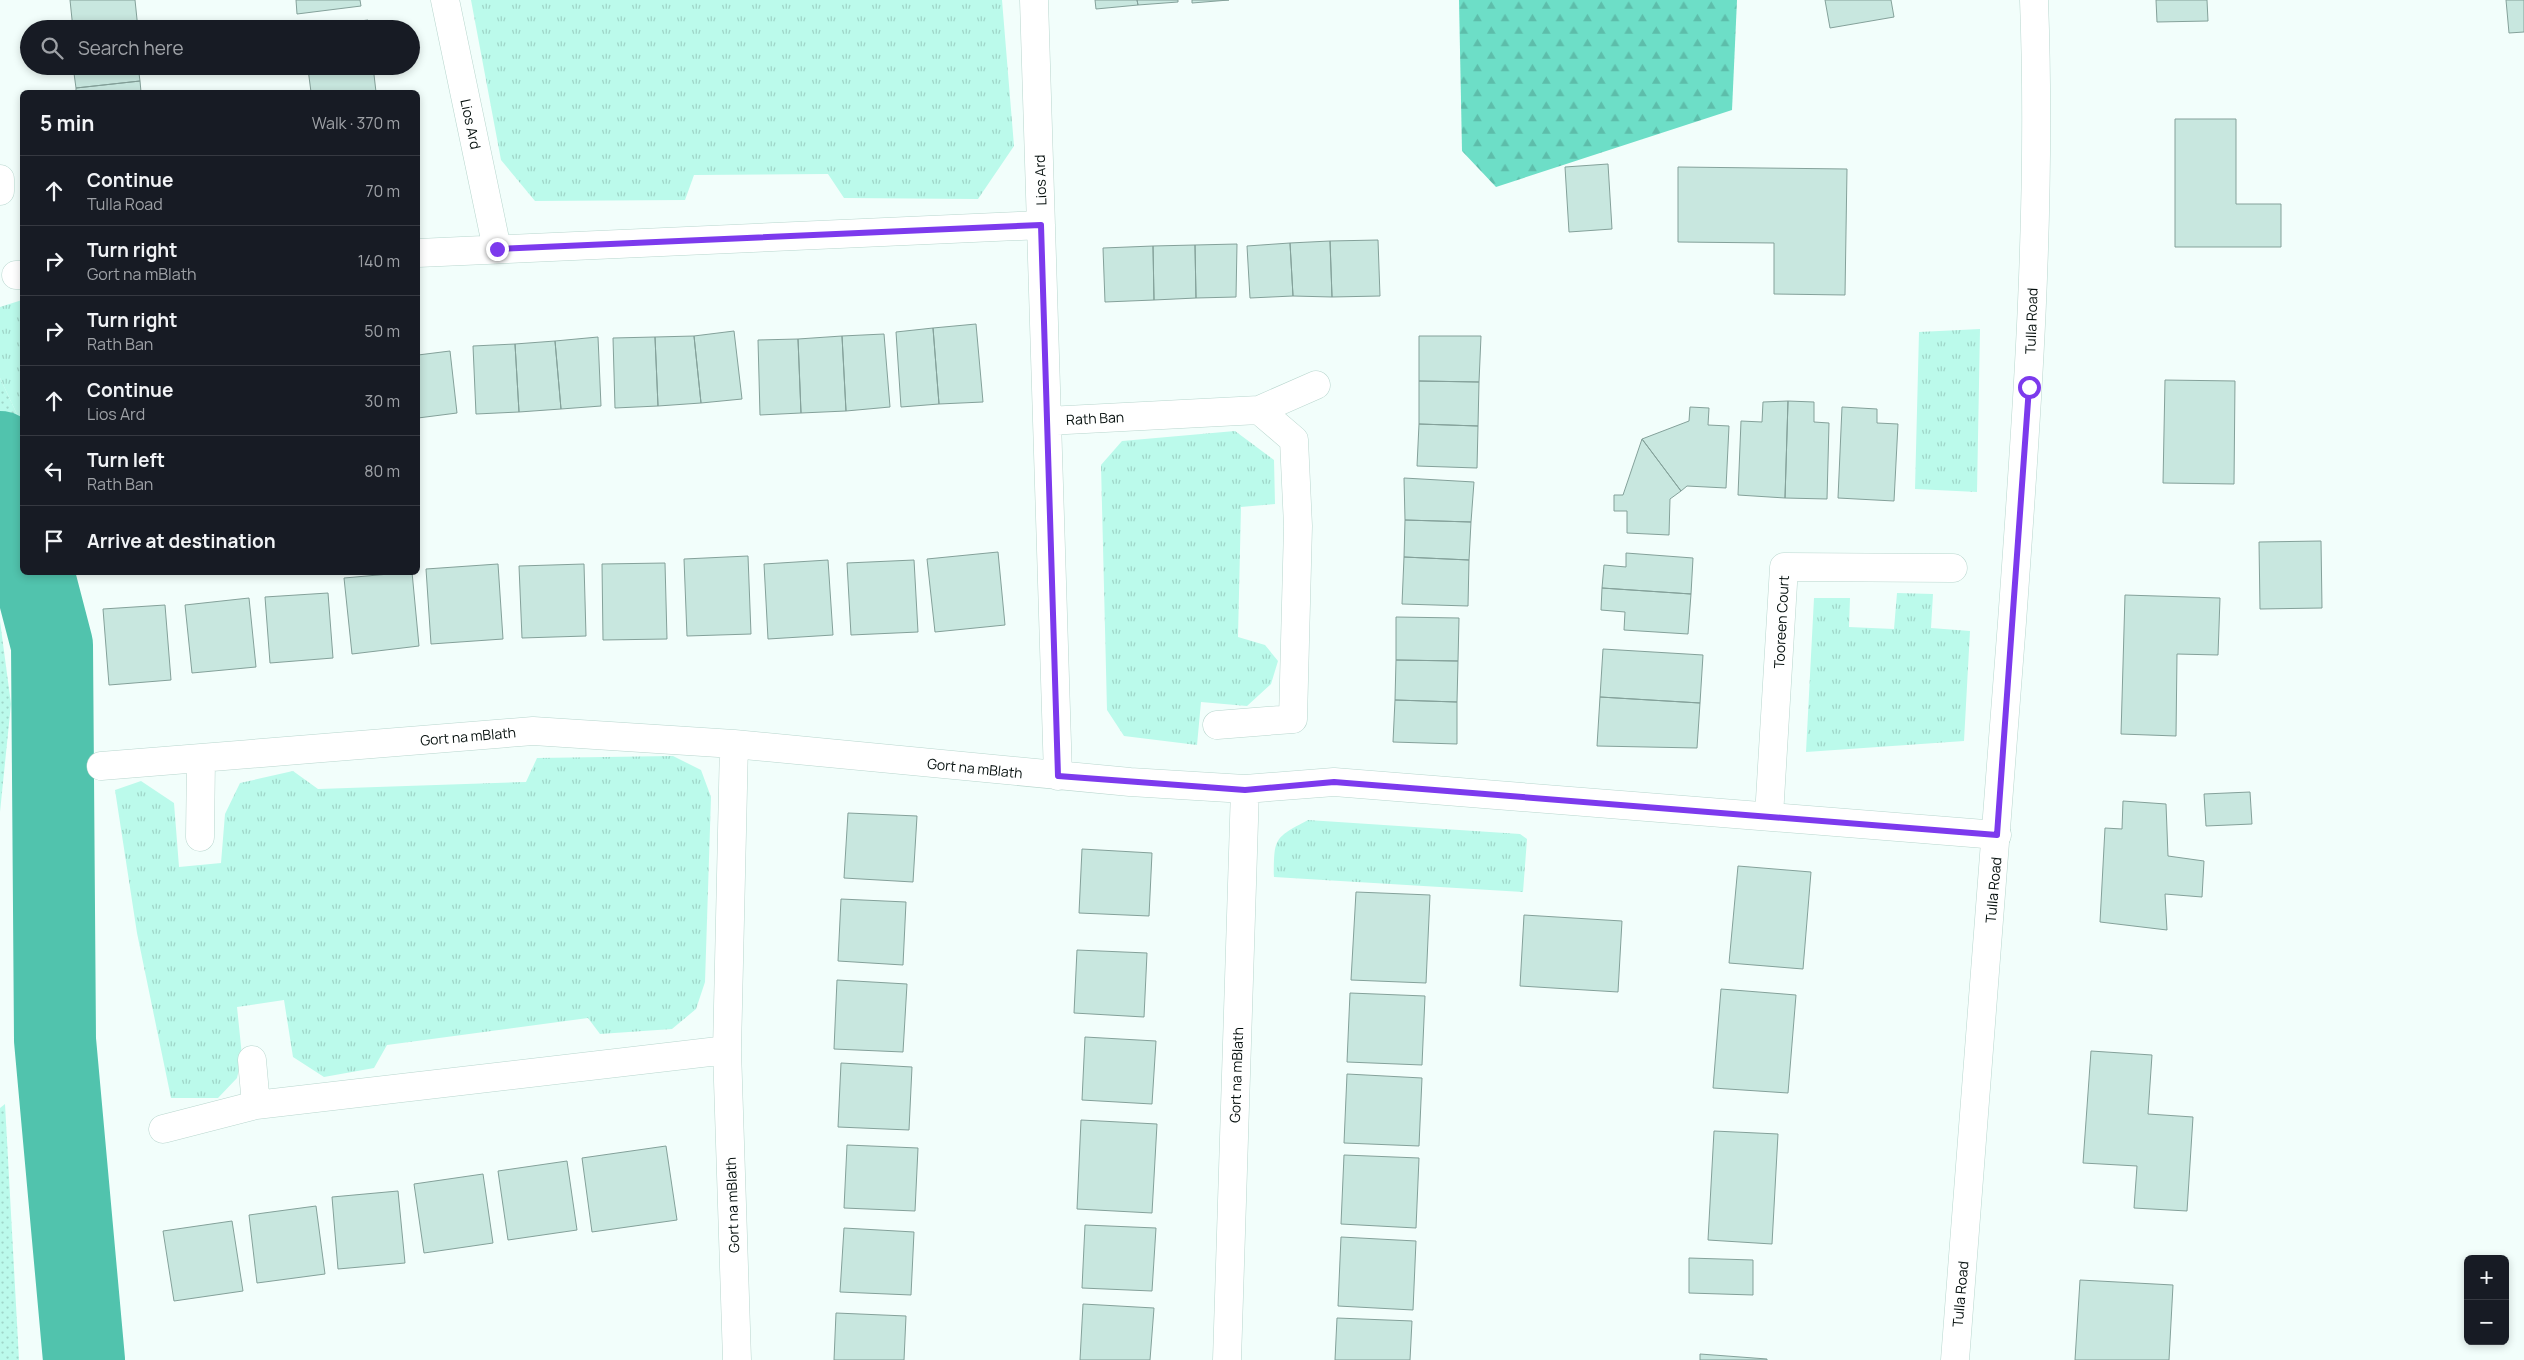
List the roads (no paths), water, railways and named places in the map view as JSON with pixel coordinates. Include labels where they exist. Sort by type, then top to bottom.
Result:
[{"type":"street","name":"Lios Ard","points":[[445,0],[497,249]]},
{"type":"street","name":"Lios Ard","points":[[1034,0],[1047,421]]},
{"type":"street","name":"Tulla Road","points":[[1955,1360],[1997,835],[2029,387],[2038,98],[2034,0]]},
{"type":"street","points":[[0,179],[0,191]]},
{"type":"street","points":[[420,254],[1041,225]]},
{"type":"street","name":"Rath Ban","points":[[1058,776],[1047,421],[1259,410],[1316,385]]},
{"type":"street","points":[[1218,725],[1293,719],[1298,526],[1294,440],[1259,410]]},
{"type":"street","name":"Tooreen Court","points":[[1770,816],[1784,567],[1953,568]]},
{"type":"street","name":"Gort na mBlath","points":[[101,766],[532,731],[734,744],[1058,776],[1245,790],[1334,782],[1997,835]]},
{"type":"street","name":"Gort na mBlath","points":[[734,744],[727,1050],[738,1360]]},
{"type":"street","points":[[200,837],[202,759]]},
{"type":"street","name":"Gort na mBlath","points":[[1227,1360],[1245,790]]},
{"type":"street","points":[[163,1129],[256,1105],[727,1050]]},
{"type":"street","points":[[252,1060],[256,1105]]},
{"type":"waterway","points":[[0,452],[20,527]]},
{"type":"waterway","points":[[34,575],[52,645],[55,1040],[84,1360]]}]
